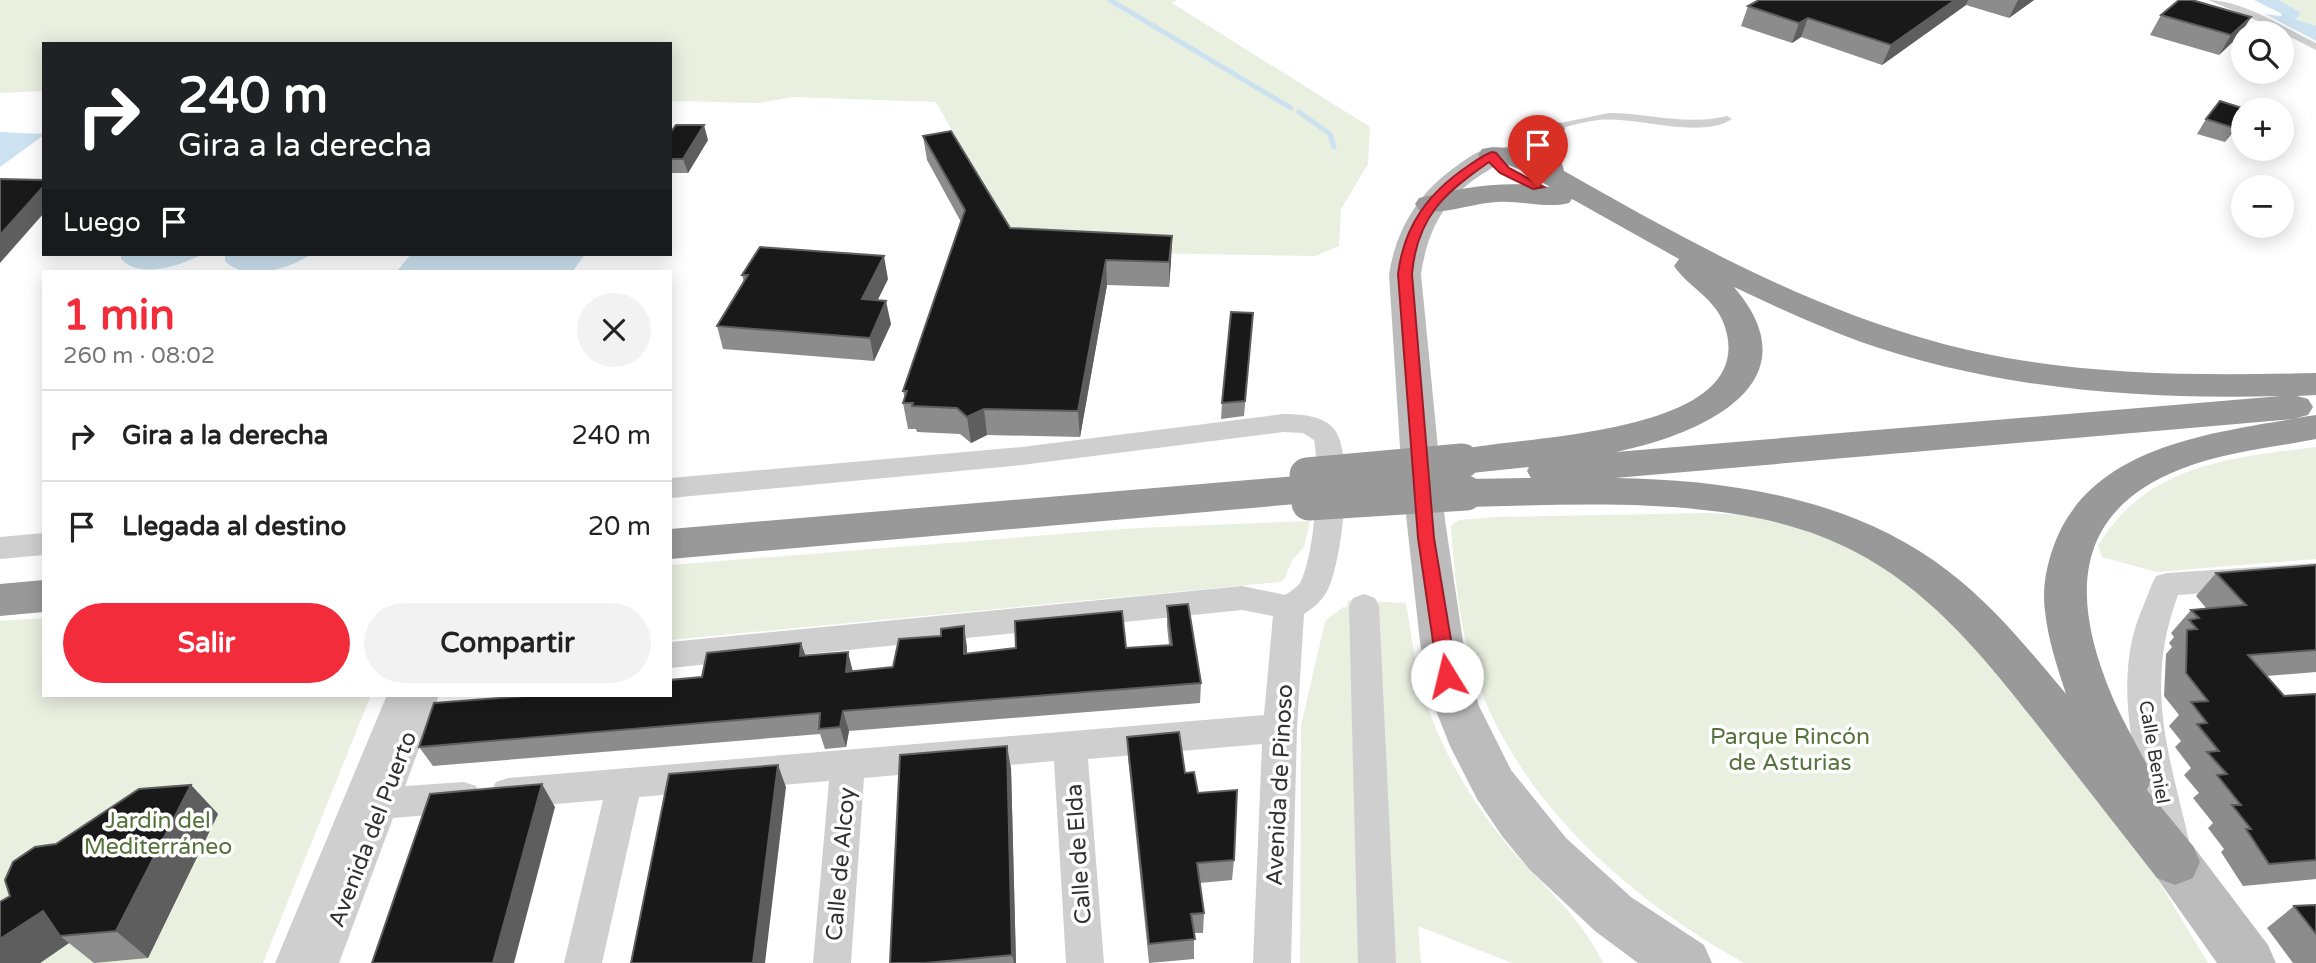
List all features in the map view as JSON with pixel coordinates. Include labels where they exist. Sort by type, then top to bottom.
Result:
[{"type":"highway","points":[[1551,129],[1545,137],[1544,156],[1556,186]]},
{"type":"highway","points":[[1464,477],[1571,447],[1641,433],[1688,419],[1726,395],[1743,368],[1746,342],[1731,304],[1708,280],[1676,257],[1556,186],[1521,159],[1492,155]]},
{"type":"highway","points":[[1430,204],[1495,191],[1534,192],[1556,186],[1774,294],[1866,331],[1934,352],[2036,373],[2084,379],[2174,384],[2316,384]]},
{"type":"highway","points":[[866,527],[928,514],[1464,477],[2316,406]]},
{"type":"highway","points":[[2175,862],[2103,729],[2076,663],[2064,611],[2065,579],[2070,553],[2081,527],[2097,505],[2121,483],[2150,467],[2180,456],[2316,427]]},
{"type":"highway","points":[[1464,477],[1628,494],[1735,500],[1815,518],[1875,544],[1925,575],[1991,635],[2175,862]]},
{"type":"highway","points":[[672,544],[1308,489]]},
{"type":"highway","points":[[0,600],[42,596]]},
{"type":"street","points":[[1492,155],[1459,177],[1430,204],[1411,238],[1405,274],[1426,538],[1447,676],[1471,742],[1490,778],[1516,816],[1550,856],[1621,920],[1685,963]]},
{"type":"street","points":[[672,488],[1022,456],[1297,423],[1322,433],[1328,440],[1330,466],[1325,538],[1315,585],[1308,595],[1289,608],[1242,598],[672,655]]},
{"type":"street","points":[[0,548],[42,544]]},
{"type":"street","name":"Calle Beniel","points":[[2249,963],[2175,862],[2151,753],[2144,681],[2147,646],[2167,584],[2316,573]]},
{"type":"street","points":[[1364,606],[1377,963]]},
{"type":"street","name":"Avenida de Pinoso","points":[[1272,963],[1280,728],[1289,608]]},
{"type":"street","name":"Avenida del Puerto","points":[[320,963],[381,804],[408,697]]},
{"type":"street","name":"Avenida del Puerto","points":[[294,963],[408,697]]},
{"type":"street","points":[[381,804],[1280,728]]},
{"type":"street","name":"Calle de Elda","points":[[1070,746],[1085,963]]},
{"type":"street","name":"Calle de Alcoy","points":[[832,963],[848,764]]},
{"type":"street","points":[[583,963],[624,784]]},
{"type":"lane","points":[[2212,0],[2266,21],[2316,47]]},
{"type":"lane","points":[[1492,155],[1567,122],[1610,116],[1692,124],[1727,119]]},
{"type":"green space","points":[[0,0],[1177,0],[1172,3],[1370,127],[1368,164],[1341,209],[1339,246],[1315,256],[1020,251],[936,102],[792,97],[759,103],[672,101],[672,42],[42,42],[42,91],[0,93]]},
{"type":"green space","points":[[2276,0],[2316,0],[2316,26],[2297,20],[2300,11]]},
{"type":"green space","points":[[2316,447],[2316,559],[2157,572],[2102,557],[2098,546],[2118,519],[2140,497],[2166,482],[2193,470],[2222,462]]},
{"type":"green space","name":"Parque Rincón de Asturias","points":[[1709,513],[1743,515],[1789,525],[1831,539],[1874,559],[1980,640],[2155,875],[2208,963],[1744,963],[1662,911],[1624,881],[1554,812],[1525,773],[1500,732],[1473,669],[1463,629],[1451,526],[1459,520],[1494,517]]},
{"type":"green space","points":[[1310,521],[1304,547],[1292,560],[1285,578],[1280,582],[672,640],[672,565],[1137,528]]},
{"type":"green space","points":[[1348,600],[1406,603],[1424,695],[1451,761],[1493,827],[1571,915],[1603,963],[1512,963],[1418,926],[1421,963],[1300,963],[1301,726],[1325,621],[1343,607],[1347,607]]},
{"type":"green space","name":"Jardín del Mediterráneo","points":[[42,618],[42,697],[370,697],[263,963],[0,963],[0,621]]},
{"type":"water","points":[[2265,14],[2289,17],[2316,26],[2316,41],[2294,29],[2294,21],[2278,21]]},
{"type":"water","points":[[0,132],[42,134],[42,136],[0,167]]},
{"type":"water","points":[[121,256],[198,256],[173,266],[150,270],[139,269],[121,259]]},
{"type":"water","points":[[225,256],[308,256],[272,270],[241,270],[225,261]]},
{"type":"water","points":[[409,256],[584,256],[574,270],[398,270]]},
{"type":"building","points":[[1759,0],[1955,0],[1891,45],[1808,18],[1799,23],[1748,6]]},
{"type":"building","points":[[2179,0],[2192,0],[2251,17],[2247,21],[2231,21],[2231,35],[2161,15]]},
{"type":"building","points":[[2220,101],[2231,105],[2231,127],[2206,119]]},
{"type":"building","points":[[676,125],[704,125],[683,159],[672,159],[672,130]]},
{"type":"building","points":[[951,131],[1010,228],[1172,236],[1169,262],[1106,260],[1078,411],[984,409],[967,417],[957,408],[912,406],[913,403],[903,403],[907,391],[903,391],[965,210],[923,136]]},
{"type":"building","points":[[0,179],[42,180],[42,188],[0,235]]},
{"type":"building","points":[[760,247],[884,256],[862,299],[886,301],[870,338],[717,326],[748,275],[742,275]]},
{"type":"building","points":[[1231,312],[1253,313],[1245,401],[1222,403]]},
{"type":"building","points":[[2316,565],[2316,650],[2248,655],[2284,696],[2316,694],[2316,860],[2269,864],[2246,829],[2251,829],[2232,805],[2241,805],[2217,775],[2227,774],[2207,752],[2219,751],[2197,724],[2207,723],[2191,702],[2208,701],[2186,673],[2187,630],[2197,629],[2189,620],[2199,618],[2191,610],[2246,605],[2216,573]]},
{"type":"building","points":[[1188,604],[1201,683],[843,711],[840,727],[819,729],[820,713],[419,747],[434,703],[512,697],[672,697],[672,680],[702,677],[707,653],[801,643],[800,656],[848,652],[846,672],[893,667],[899,639],[941,636],[941,629],[964,626],[964,654],[1016,648],[1015,621],[1122,611],[1126,648],[1172,645],[1167,606]]},
{"type":"building","points":[[1179,732],[1185,773],[1194,772],[1198,793],[1237,790],[1234,860],[1197,863],[1204,913],[1191,914],[1195,939],[1149,944],[1127,737]]},
{"type":"building","points":[[1007,746],[1012,955],[925,963],[890,963],[900,755]]},
{"type":"building","points":[[778,765],[753,963],[631,963],[669,774]]},
{"type":"building","points":[[542,784],[493,963],[372,963],[430,794]]},
{"type":"building","points":[[191,785],[116,931],[60,936],[43,911],[0,939],[0,902],[10,896],[5,880],[13,862],[35,847],[56,844],[139,789]]},
{"type":"building","points":[[2316,905],[2316,934],[2294,906]]},
{"type":"waterway","points":[[1110,0],[1291,108]]},
{"type":"waterway","points":[[2263,0],[2292,12],[2289,17]]},
{"type":"waterway","points":[[1299,112],[1330,134],[1334,147]]},
{"type":"route","points":[[1447,676],[1426,538],[1405,274],[1407,254],[1418,221],[1430,204],[1459,177],[1492,155],[1496,164],[1504,171],[1538,187]]}]
